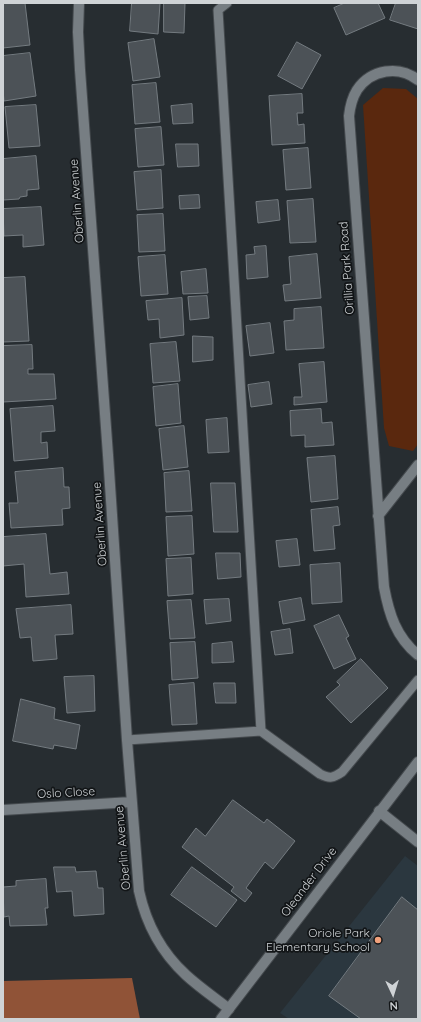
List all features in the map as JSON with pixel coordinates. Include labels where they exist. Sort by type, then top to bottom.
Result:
[{"type":"street","name":"Oberlin Avenue","points":[[78,3],[78,32],[131,802],[142,906],[160,946],[186,975],[229,1009]]},
{"type":"street","name":"Orillia Park Road","points":[[418,80],[412,75],[402,71],[379,72],[366,80],[358,89],[351,102],[349,116],[384,587],[393,623],[407,644],[418,655]]},
{"type":"street","points":[[378,516],[418,465]]},
{"type":"street","name":"Oleander Drive","points":[[222,1019],[379,811],[418,762]]},
{"type":"street","name":"Oslo Close","points":[[3,810],[131,802]]},
{"type":"street","points":[[379,811],[418,842]]},
{"type":"lane","points":[[227,3],[218,10],[262,731]]},
{"type":"lane","points":[[127,740],[262,731],[320,774],[326,777],[334,777],[342,772],[418,680]]},
{"type":"shaded area","points":[[383,88],[406,89],[418,99],[418,444],[413,451],[389,446],[384,428],[363,105]]},
{"type":"shaded area","name":"Oriole Park Elementary School","points":[[405,856],[418,866],[418,1019],[289,1019],[280,1013]]},
{"type":"shaded area","points":[[132,978],[140,1019],[3,1019],[3,981]]},
{"type":"building","points":[[25,3],[30,45],[3,48],[3,4]]},
{"type":"building","points":[[132,3],[160,3],[158,34],[130,31]]},
{"type":"building","points":[[164,3],[185,3],[184,33],[164,32]]},
{"type":"building","points":[[345,3],[378,3],[385,18],[346,35],[334,8]]},
{"type":"building","points":[[396,3],[418,3],[418,29],[390,20]]},
{"type":"building","points":[[154,39],[160,77],[133,81],[128,43]]},
{"type":"building","points":[[297,42],[321,55],[302,89],[278,76]]},
{"type":"building","points":[[30,53],[36,96],[4,101],[3,56]]},
{"type":"building","points":[[156,83],[160,122],[135,124],[132,85]]},
{"type":"building","points":[[302,94],[303,113],[297,113],[298,125],[304,124],[305,143],[272,145],[269,96]]},
{"type":"building","points":[[192,104],[193,123],[173,124],[171,106]]},
{"type":"building","points":[[36,105],[40,146],[9,148],[5,107]]},
{"type":"building","points":[[161,127],[164,165],[138,167],[135,129]]},
{"type":"building","points":[[176,144],[198,144],[199,166],[178,167]]},
{"type":"building","points":[[308,148],[311,188],[286,190],[283,150]]},
{"type":"building","points":[[36,156],[39,189],[27,190],[27,196],[20,197],[19,199],[3,200],[3,159]]},
{"type":"building","points":[[161,170],[163,208],[137,210],[134,172]]},
{"type":"building","points":[[199,195],[200,208],[180,209],[179,196]]},
{"type":"building","points":[[313,199],[316,242],[290,243],[287,201]]},
{"type":"building","points":[[278,200],[280,220],[258,223],[256,202]]},
{"type":"building","points":[[41,207],[44,245],[23,247],[23,235],[4,236],[3,209]]},
{"type":"building","points":[[163,214],[165,251],[139,252],[137,215]]},
{"type":"building","points":[[266,246],[268,277],[247,279],[246,255],[255,254],[254,247]]},
{"type":"building","points":[[317,254],[321,298],[285,301],[283,285],[291,284],[289,257]]},
{"type":"building","points":[[165,255],[168,294],[141,296],[138,257]]},
{"type":"building","points":[[206,269],[208,293],[183,294],[181,272]]},
{"type":"building","points":[[25,277],[29,341],[3,342],[3,278]]},
{"type":"building","points":[[207,296],[209,318],[190,320],[188,297]]},
{"type":"building","points":[[182,298],[184,335],[160,338],[159,319],[148,320],[146,301]]},
{"type":"building","points":[[321,307],[324,348],[286,350],[284,321],[294,320],[294,309]]},
{"type":"building","points":[[270,323],[274,353],[250,356],[246,326]]},
{"type":"building","points":[[193,336],[213,337],[213,360],[193,362]]},
{"type":"building","points":[[176,342],[180,381],[153,383],[150,344]]},
{"type":"building","points":[[32,345],[33,369],[28,369],[28,374],[54,374],[56,399],[3,402],[3,346]]},
{"type":"building","points":[[324,362],[327,402],[294,405],[294,397],[302,397],[299,364]]},
{"type":"building","points":[[269,382],[272,404],[251,407],[248,385]]},
{"type":"building","points":[[178,384],[181,423],[156,426],[153,387]]},
{"type":"building","points":[[53,406],[55,431],[41,432],[41,443],[47,442],[48,458],[14,461],[10,409]]},
{"type":"building","points":[[321,409],[322,423],[332,422],[334,445],[305,447],[305,435],[291,436],[290,411]]},
{"type":"building","points":[[227,418],[229,452],[208,453],[206,420]]},
{"type":"building","points":[[184,426],[188,467],[163,470],[159,429]]},
{"type":"building","points":[[335,456],[338,499],[311,502],[307,458]]},
{"type":"building","points":[[63,468],[64,487],[69,487],[70,508],[62,509],[63,525],[11,528],[9,503],[18,503],[15,472]]},
{"type":"building","points":[[189,471],[192,511],[166,512],[164,473]]},
{"type":"building","points":[[211,483],[235,483],[238,532],[214,532]]},
{"type":"building","points":[[338,507],[340,525],[333,526],[335,549],[314,551],[311,510]]},
{"type":"building","points":[[192,516],[194,554],[168,556],[166,517]]},
{"type":"building","points":[[46,534],[50,574],[67,572],[69,594],[26,597],[24,564],[3,566],[3,537]]},
{"type":"building","points":[[297,539],[300,565],[279,567],[276,541]]},
{"type":"building","points":[[216,553],[240,553],[241,577],[218,579]]},
{"type":"building","points":[[191,558],[193,594],[168,596],[166,559]]},
{"type":"building","points":[[340,563],[342,602],[312,604],[310,565]]},
{"type":"building","points":[[301,598],[305,620],[283,624],[279,602]]},
{"type":"building","points":[[229,599],[231,621],[206,624],[204,600]]},
{"type":"building","points":[[191,600],[195,638],[170,639],[167,601]]},
{"type":"building","points":[[71,605],[73,634],[55,635],[57,659],[33,661],[31,637],[20,638],[16,609]]},
{"type":"building","points":[[339,615],[349,636],[346,638],[356,659],[334,669],[314,626]]},
{"type":"building","points":[[290,629],[293,653],[275,655],[271,632]]},
{"type":"building","points":[[195,642],[198,678],[172,680],[170,643]]},
{"type":"building","points":[[232,642],[234,662],[212,663],[212,644]]},
{"type":"building","points":[[361,659],[388,688],[351,723],[326,697],[340,685],[337,682]]},
{"type":"building","points":[[94,676],[95,711],[67,713],[64,677]]},
{"type":"building","points":[[194,683],[197,724],[172,725],[169,685]]},
{"type":"building","points":[[214,683],[235,683],[236,703],[216,703]]},
{"type":"building","points":[[21,699],[55,708],[54,719],[80,725],[76,749],[54,745],[53,749],[13,741]]},
{"type":"building","points":[[233,800],[264,823],[267,819],[295,841],[273,869],[265,862],[246,888],[252,893],[245,902],[231,891],[234,887],[182,847],[196,828],[205,836]]},
{"type":"building","points":[[54,867],[75,867],[76,872],[96,871],[98,888],[103,888],[104,914],[74,916],[72,891],[57,892]]},
{"type":"building","points":[[192,867],[237,900],[216,927],[171,895]]},
{"type":"building","points":[[46,879],[48,908],[45,908],[47,925],[10,926],[9,916],[4,917],[3,887],[16,886],[16,881]]},
{"type":"building","points":[[402,897],[418,910],[418,1019],[361,1019],[329,996]]},
{"type":"place","name":"Oriole Park Elementary School","points":[[378,940]]}]
